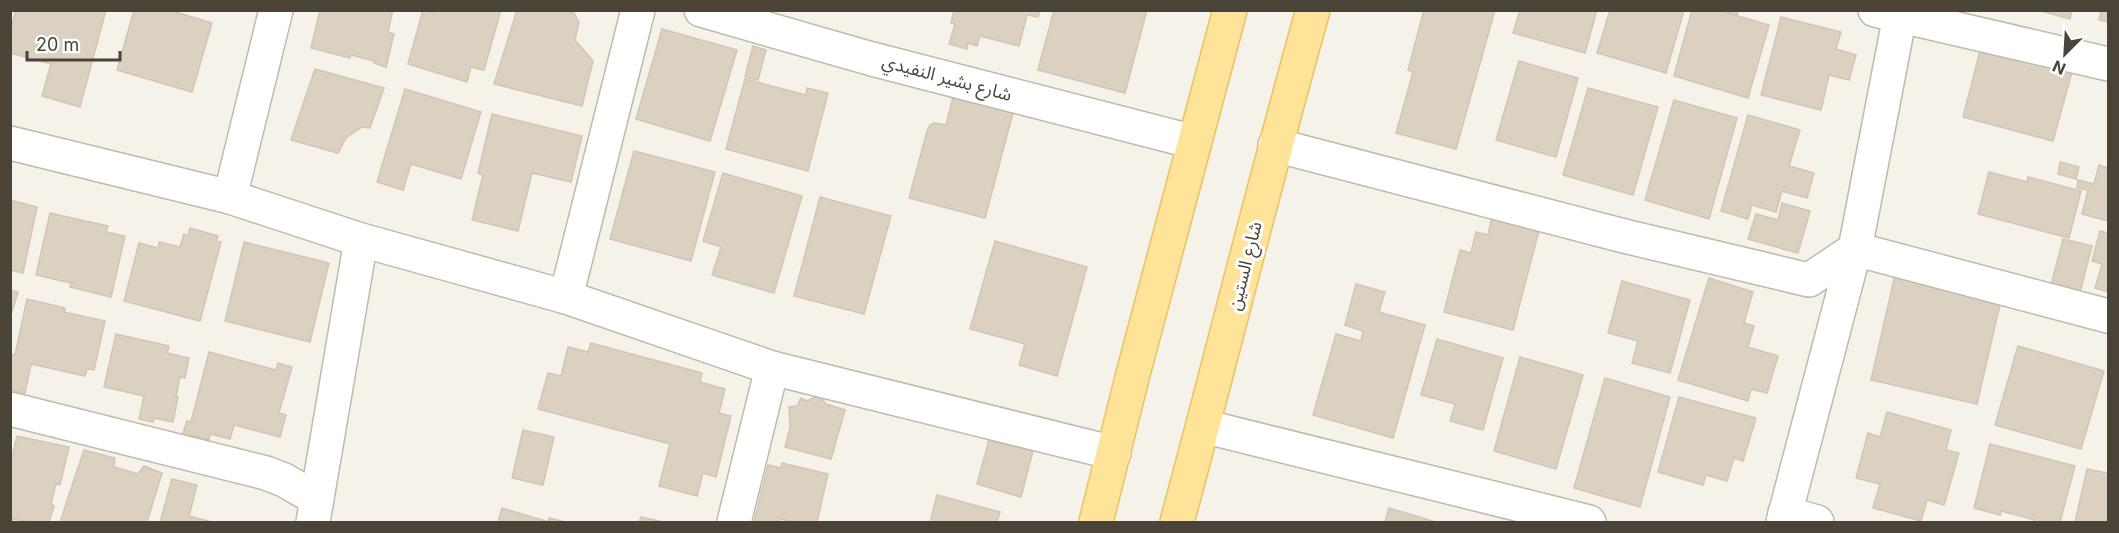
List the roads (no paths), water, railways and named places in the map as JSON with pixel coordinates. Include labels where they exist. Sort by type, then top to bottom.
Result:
[{"type":"main road","points":[[1096,522],[1230,10]]},
{"type":"main road","name":"شارع الستين","points":[[1177,522],[1237,298],[1275,144],[1313,10]]},
{"type":"street","points":[[230,197],[276,10]]},
{"type":"street","points":[[566,297],[639,10]]},
{"type":"street","name":"شارع بشير النفيدي","points":[[701,10],[872,59],[1194,142]]},
{"type":"street","points":[[1817,522],[1784,518],[1855,249],[1891,12],[2109,64]]},
{"type":"street","points":[[10,143],[230,197],[361,240],[566,297],[772,368],[1113,453]]},
{"type":"street","points":[[1275,144],[1624,236],[1809,280],[1855,249],[2109,316]]},
{"type":"street","points":[[315,511],[361,240]]},
{"type":"street","points":[[734,522],[772,368]]},
{"type":"street","points":[[10,409],[266,473],[284,480],[315,511]]},
{"type":"street","points":[[1203,426],[1589,522]]}]
